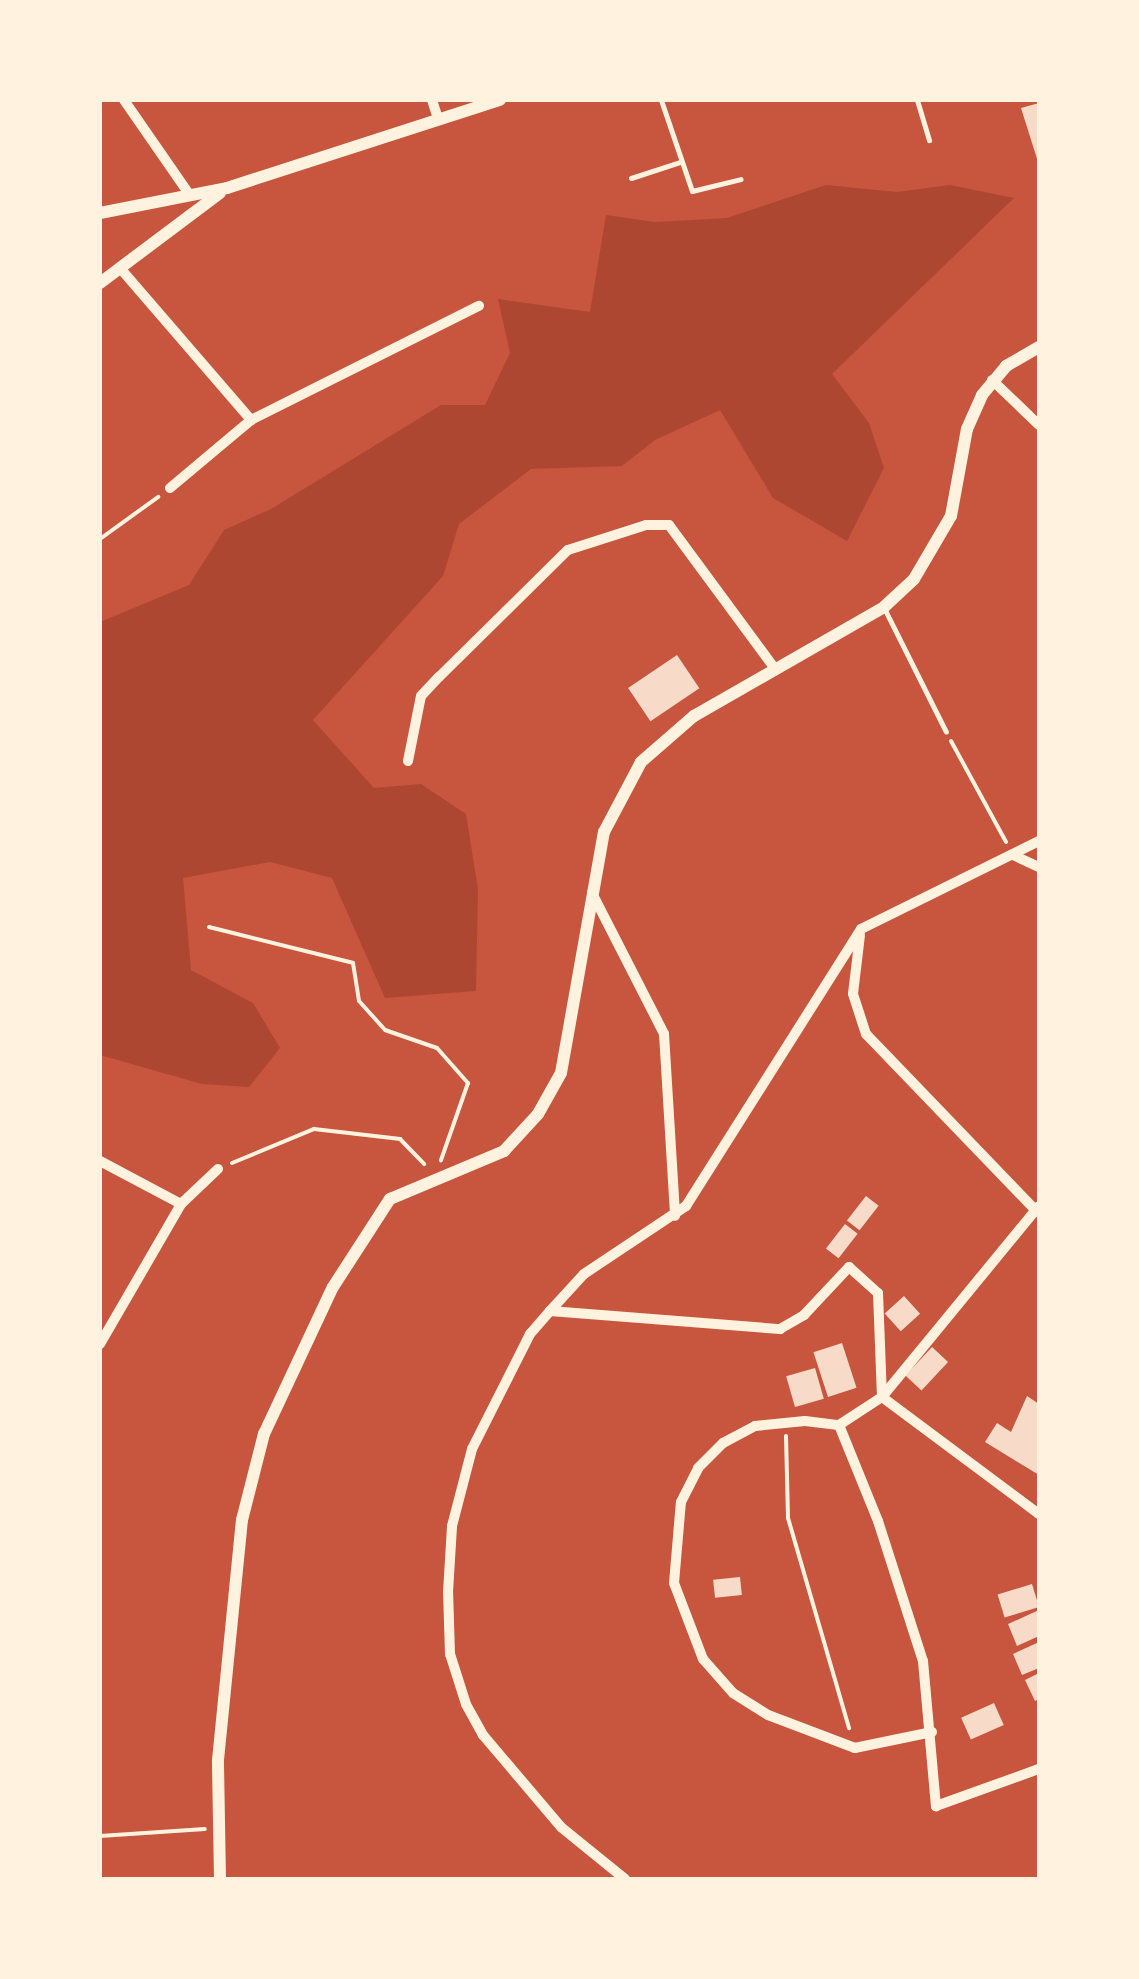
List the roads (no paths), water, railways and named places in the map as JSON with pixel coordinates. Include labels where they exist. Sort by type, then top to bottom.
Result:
[{"type":"street","points":[[124,100],[188,194]]},
{"type":"street","points":[[432,100],[438,118]]},
{"type":"street","points":[[100,213],[227,188],[500,100]]},
{"type":"street","points":[[100,283],[227,188]]},
{"type":"street","points":[[120,268],[251,420]]},
{"type":"street","points":[[170,488],[251,420],[479,306]]},
{"type":"street","points":[[220,1879],[229,1614],[242,1520],[264,1434],[333,1287],[390,1200],[435,1176],[504,1150],[538,1114],[561,1073],[604,832],[641,762],[694,716],[773,666],[884,607],[920,570],[946,528],[959,492],[968,429],[992,380],[1039,347]]},
{"type":"street","points":[[992,380],[1039,425]]},
{"type":"street","points":[[408,760],[421,696],[439,676],[568,550],[646,525],[670,525],[773,666]]},
{"type":"street","points":[[625,1879],[561,1827],[516,1777],[466,1704],[450,1654],[452,1526],[472,1449],[530,1334],[584,1274],[675,1216],[705,1180],[861,929],[1039,840]]},
{"type":"street","points":[[1013,855],[1039,867]]},
{"type":"street","points":[[591,892],[664,1034],[675,1216]]},
{"type":"street","points":[[861,929],[853,994],[866,1034],[1037,1210],[882,1398],[839,1425],[785,1421],[755,1426],[723,1444],[698,1468],[682,1502],[674,1584],[704,1659],[734,1693],[768,1716],[854,1748],[932,1732]]},
{"type":"street","points":[[100,1161],[182,1204]]},
{"type":"street","points":[[100,1344],[182,1204],[218,1169]]},
{"type":"street","points":[[550,1312],[780,1329],[804,1314],[848,1267],[878,1293],[882,1398]]},
{"type":"street","points":[[882,1398],[1039,1514]]},
{"type":"street","points":[[839,1425],[878,1521],[923,1661],[936,1806],[1039,1769]]},
{"type":"lane","points":[[660,100],[692,191],[741,179]]},
{"type":"lane","points":[[917,100],[929,140]]},
{"type":"lane","points":[[631,178],[682,162]]},
{"type":"lane","points":[[884,607],[946,732]]}]
